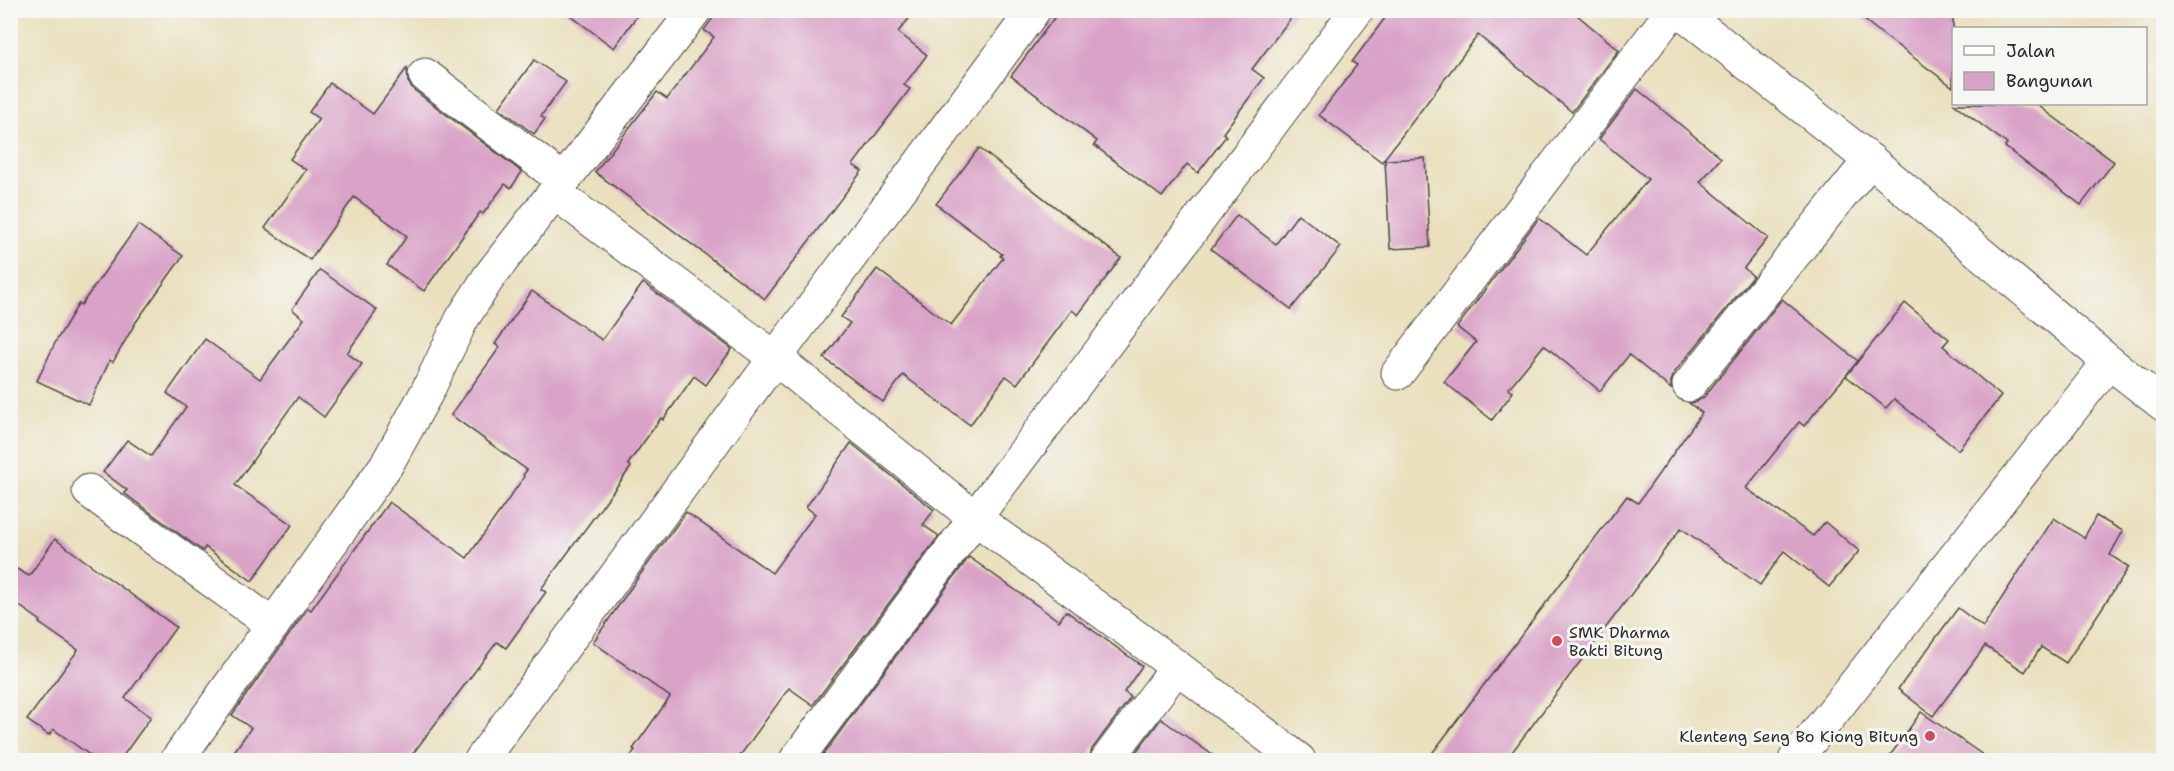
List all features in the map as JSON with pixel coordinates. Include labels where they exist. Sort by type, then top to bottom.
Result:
[{"type":"street","points":[[177,760],[387,464],[427,392],[462,319],[489,277],[695,10]]},
{"type":"street","points":[[481,760],[1034,10]]},
{"type":"street","points":[[796,760],[1357,10]]},
{"type":"street","points":[[1398,373],[1673,10]]},
{"type":"street","points":[[1679,10],[1870,160],[2163,405]]},
{"type":"street","points":[[425,75],[559,187],[975,518],[1299,760]]},
{"type":"street","points":[[1689,385],[1870,160]]},
{"type":"street","points":[[1795,760],[2109,362]]},
{"type":"street","points":[[89,491],[273,625]]},
{"type":"street","points":[[1107,760],[1177,667]]},
{"type":"building","points":[[563,10],[641,10],[614,48]]},
{"type":"building","points":[[719,10],[916,10],[898,32],[927,55],[904,85],[910,89],[853,165],[862,171],[765,299],[595,172],[657,92],[667,99],[714,37],[704,30]]},
{"type":"building","points":[[1060,10],[1297,10],[1252,69],[1264,78],[1223,133],[1226,136],[1198,173],[1187,164],[1162,197],[1094,145],[1097,141],[1011,76]]},
{"type":"building","points":[[1391,10],[1571,10],[1619,50],[1572,112],[1478,35],[1382,162],[1319,115],[1357,65],[1352,62]]},
{"type":"building","points":[[1852,10],[1953,10],[1952,86]]},
{"type":"building","points":[[534,60],[566,82],[541,116],[545,119],[534,134],[499,108]]},
{"type":"building","points":[[407,68],[408,82],[414,90],[522,172],[511,188],[505,184],[483,214],[480,212],[424,291],[387,265],[407,236],[354,197],[310,260],[265,228],[306,170],[290,159],[319,119],[309,112],[330,83],[373,114]]},
{"type":"building","points":[[1637,89],[1721,158],[1700,182],[1768,238],[1744,268],[1753,276],[1674,373],[1671,389],[1629,355],[1600,391],[1544,345],[1508,389],[1513,392],[1492,420],[1444,382],[1476,342],[1457,327],[1539,218],[1586,255],[1648,179],[1599,139]]},
{"type":"building","points":[[1955,105],[2037,105],[2114,162],[2081,205],[2005,147],[2007,144]]},
{"type":"building","points":[[979,148],[1121,258],[1078,315],[1072,310],[1017,384],[1006,376],[970,425],[903,375],[883,402],[824,358],[850,323],[841,317],[877,269],[951,325],[1003,258],[1000,256],[1002,254],[936,204]]},
{"type":"building","points":[[1425,158],[1430,247],[1390,249],[1385,160]]},
{"type":"building","points":[[1298,214],[1341,247],[1291,309],[1211,249],[1237,215],[1276,244]]},
{"type":"building","points":[[138,225],[183,256],[136,322],[113,362],[110,360],[89,405],[37,381],[56,341],[79,303],[81,305]]},
{"type":"building","points":[[320,270],[377,310],[347,353],[362,364],[324,417],[298,397],[235,485],[292,525],[252,581],[205,547],[203,551],[178,533],[124,493],[127,490],[103,472],[127,440],[151,456],[186,407],[167,393],[205,339],[260,379],[304,319],[292,309]]},
{"type":"building","points":[[643,283],[732,349],[706,385],[694,376],[663,420],[661,418],[628,464],[631,467],[541,589],[546,592],[506,648],[497,642],[408,760],[228,760],[251,728],[232,715],[308,608],[311,610],[389,502],[467,558],[524,477],[527,470],[451,415],[500,347],[495,344],[532,291],[602,340]]},
{"type":"building","points":[[1782,299],[1858,361],[1804,426],[1799,422],[1746,488],[1813,536],[1825,522],[1859,551],[1829,587],[1784,551],[1760,585],[1681,528],[1506,760],[1427,760],[1627,496],[1638,503],[1702,413],[1689,403],[1704,397]]},
{"type":"building","points":[[1905,303],[1949,339],[1943,346],[2001,396],[1958,450],[1894,399],[1886,408],[1846,376]]},
{"type":"building","points":[[851,443],[934,510],[923,525],[939,536],[813,705],[789,688],[737,760],[628,760],[635,750],[633,749],[670,697],[593,642],[642,572],[686,512],[772,573],[815,514],[806,507]]},
{"type":"building","points":[[2096,516],[2123,531],[2110,555],[2129,567],[2066,663],[2041,647],[2025,672],[1985,646],[1933,716],[1898,689],[1958,608],[1983,627],[2054,518],[2084,538]]},
{"type":"building","points":[[55,539],[176,627],[125,698],[151,717],[120,760],[97,760],[53,729],[49,735],[27,720],[78,650],[10,599],[10,565],[29,576]]},
{"type":"building","points":[[969,557],[1059,621],[1066,611],[1142,666],[1124,692],[1131,697],[1092,749],[1089,760],[819,760]]},
{"type":"building","name":"Klenteng Seng Bo Kiong Bitung","points":[[1921,712],[1990,760],[1887,760]]},
{"type":"building","points":[[1161,719],[1220,760],[1130,760]]},
{"type":"place","name":"SMK Dharma Bakti Bitung","points":[[1557,641]]},
{"type":"place","name":"Klenteng Seng Bo Kiong Bitung","points":[[1930,736]]}]
